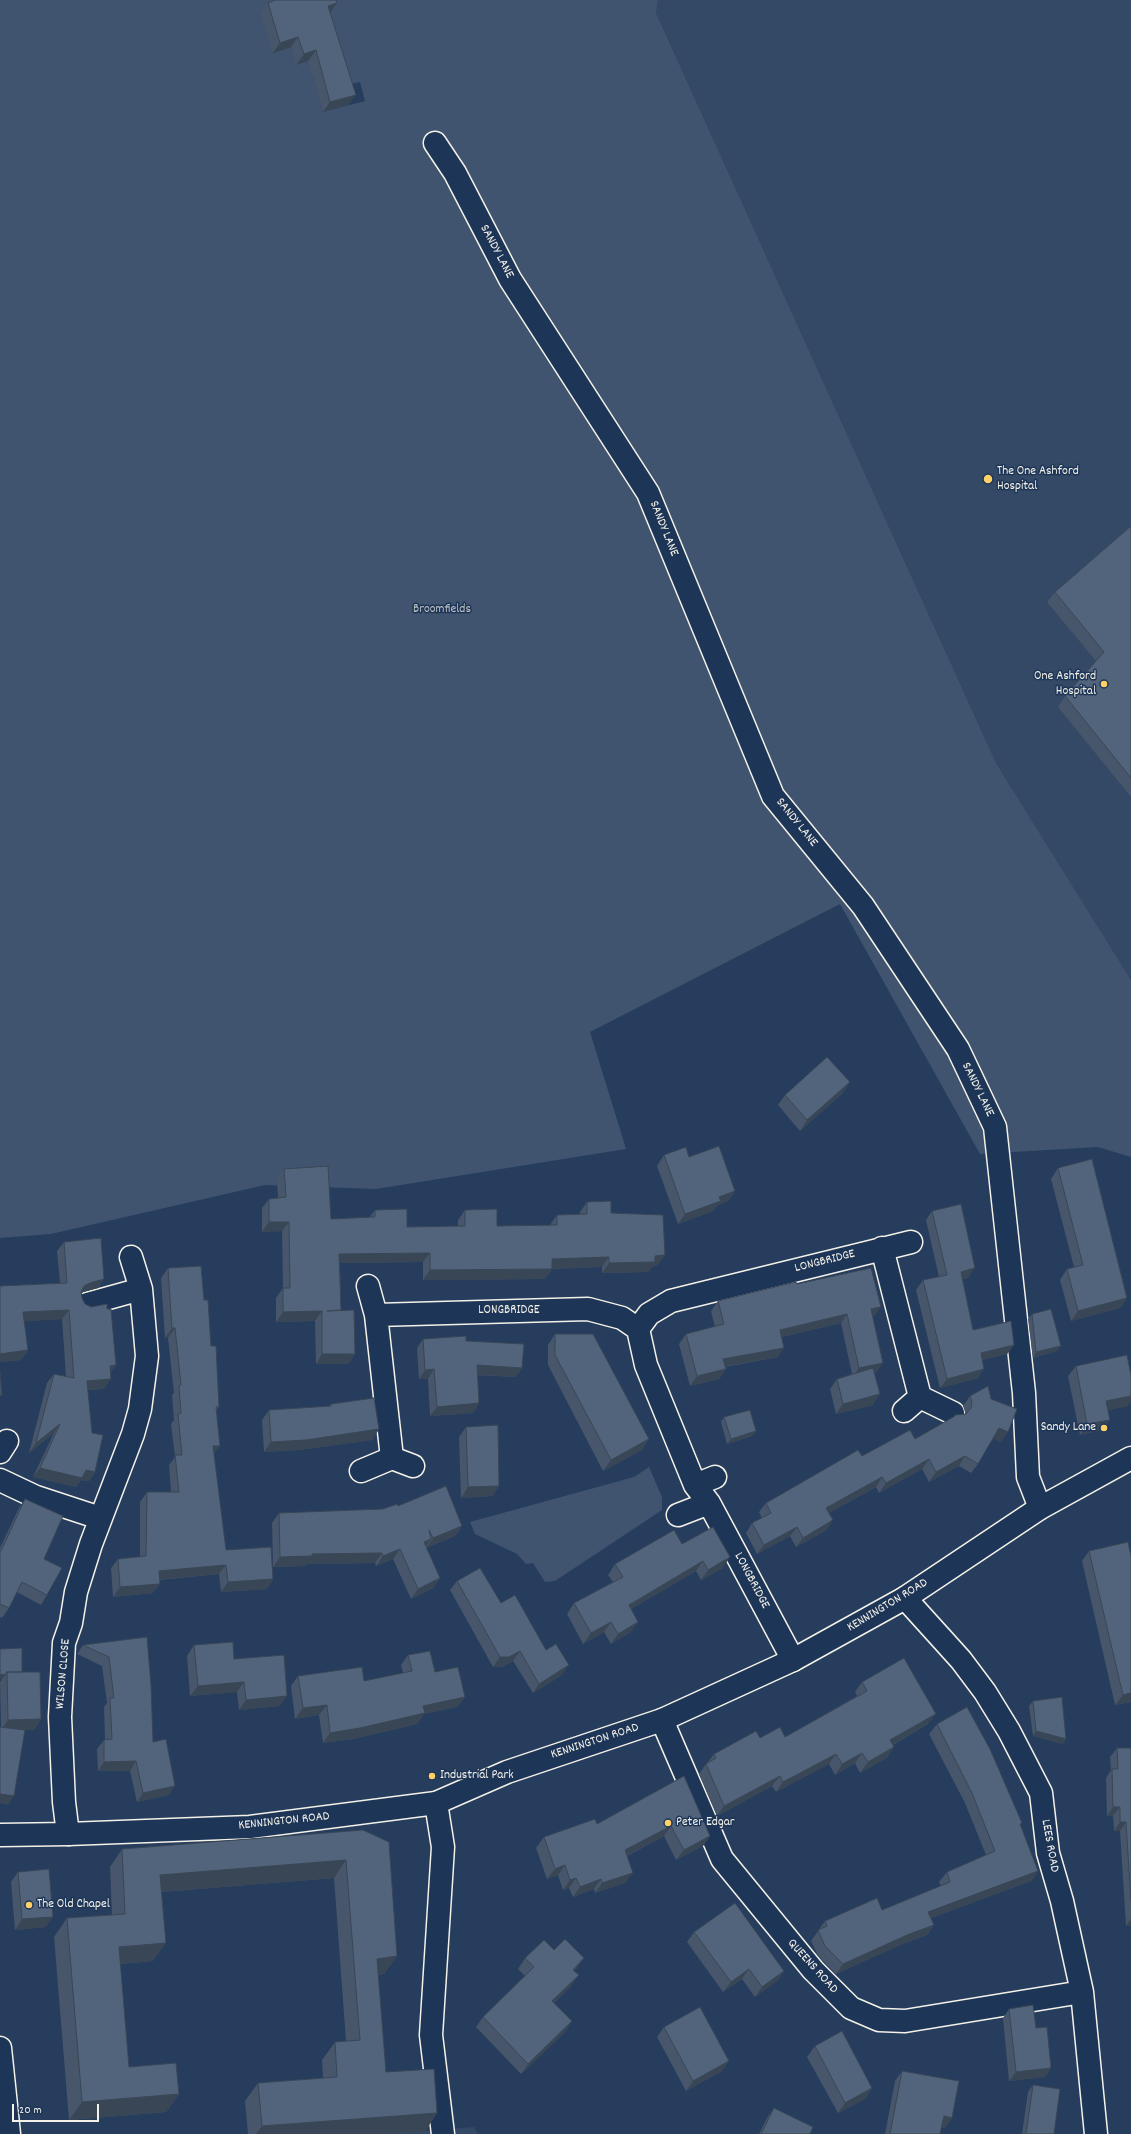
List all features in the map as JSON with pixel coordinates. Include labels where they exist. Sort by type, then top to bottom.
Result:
[{"type":"street","name":"SANDY LANE","points":[[435,143],[455,173],[510,279],[648,494],[773,796],[863,906],[958,1049],[995,1127],[1024,1393],[1028,1477],[1040,1508]]},
{"type":"street","name":"LONGBRIDGE","points":[[638,1329],[649,1314],[671,1301],[911,1242]]},
{"type":"street","points":[[882,1248],[920,1397],[953,1413]]},
{"type":"street","name":"WILSON CLOSE","points":[[68,1834],[64,1802],[60,1717],[64,1643],[71,1623],[76,1592],[100,1518],[133,1434],[140,1409],[147,1356],[141,1289],[131,1257]]},
{"type":"street","points":[[368,1286],[376,1315],[392,1458]]},
{"type":"street","points":[[87,1304],[141,1289]]},
{"type":"street","name":"LONGBRIDGE","points":[[376,1315],[588,1309],[622,1318],[638,1329],[646,1365],[695,1485],[709,1503],[793,1660]]},
{"type":"street","points":[[904,1411],[920,1397]]},
{"type":"street","points":[[360,1471],[392,1458],[413,1466]]},
{"type":"street","name":"KENNINGTON ROAD","points":[[0,1835],[250,1827],[436,1803],[507,1772],[662,1720],[793,1660],[905,1598],[1040,1508],[1131,1458]]},
{"type":"street","points":[[695,1485],[715,1477]]},
{"type":"street","points":[[0,1480],[36,1497],[100,1518]]},
{"type":"street","points":[[678,1515],[709,1503]]},
{"type":"street","name":"LEES ROAD","points":[[905,1598],[961,1660],[985,1692],[1009,1731],[1041,1793],[1048,1853],[1062,1901],[1082,1992],[1096,2134]]},
{"type":"street","name":"QUEENS ROAD","points":[[662,1720],[722,1859],[813,1970],[851,2008],[880,2020],[905,2021],[1082,1992]]},
{"type":"street","points":[[436,1803],[443,1847],[431,2035],[443,2134]]},
{"type":"street","points":[[0,2048],[9,2134]]},
{"type":"shaded area","name":"The One Ashford Hospital","points":[[658,0],[1131,0],[1131,980],[996,763],[656,13]]},
{"type":"shaded area","points":[[474,2127],[478,2134],[383,2134]]},
{"type":"green space","name":"Broomfields","points":[[0,0],[299,0],[273,53],[291,47],[297,64],[326,0],[658,0],[656,13],[996,763],[1131,980],[1131,1157],[1098,1147],[980,1154],[840,904],[590,1032],[626,1149],[376,1189],[265,1185],[51,1234],[0,1238]],"holes":[[[312,74],[343,86],[360,82],[365,101],[323,112]]]},
{"type":"green space","points":[[649,1467],[662,1497],[662,1510],[555,1581],[545,1582],[533,1563],[526,1564],[517,1554],[475,1534],[470,1522],[634,1477]]},
{"type":"building","points":[[275,0],[336,0],[337,3],[328,6],[356,95],[330,102],[316,50],[304,54],[298,37],[280,43],[268,3]]},
{"type":"building","name":"One Ashford Hospital","points":[[1131,526],[1131,778],[1065,696],[1104,652],[1055,592]]},
{"type":"building","points":[[827,1057],[850,1082],[807,1120],[785,1095]]},
{"type":"building","points":[[719,1146],[735,1191],[719,1197],[721,1201],[685,1214],[664,1155],[686,1147],[689,1157]]},
{"type":"building","points":[[1092,1159],[1127,1298],[1078,1311],[1067,1269],[1083,1265],[1058,1168]]},
{"type":"building","points":[[328,1166],[331,1219],[375,1217],[375,1210],[407,1209],[407,1227],[465,1226],[465,1210],[497,1209],[497,1226],[557,1225],[557,1215],[587,1214],[587,1202],[611,1201],[611,1213],[663,1215],[665,1255],[655,1256],[655,1262],[609,1263],[609,1257],[552,1259],[552,1269],[430,1270],[430,1253],[339,1254],[341,1310],[327,1311],[354,1310],[355,1354],[322,1354],[322,1311],[283,1312],[283,1288],[290,1288],[289,1222],[269,1222],[269,1199],[286,1197],[284,1169]]},
{"type":"building","points":[[961,1204],[975,1268],[961,1272],[973,1330],[1011,1321],[1014,1345],[981,1353],[984,1369],[947,1379],[923,1280],[947,1275],[932,1211]]},
{"type":"building","points":[[101,1238],[104,1279],[84,1286],[81,1292],[85,1304],[91,1307],[107,1304],[107,1309],[111,1309],[116,1365],[110,1366],[111,1379],[87,1381],[92,1433],[103,1435],[95,1472],[86,1470],[82,1478],[40,1468],[60,1424],[36,1443],[54,1374],[74,1378],[69,1310],[23,1312],[28,1350],[0,1354],[0,1286],[67,1283],[64,1242]]},
{"type":"building","points":[[201,1266],[204,1300],[208,1300],[211,1346],[216,1346],[219,1407],[216,1407],[220,1446],[213,1446],[226,1550],[271,1547],[273,1579],[228,1582],[226,1565],[159,1571],[160,1584],[120,1587],[118,1559],[146,1556],[147,1492],[179,1492],[175,1455],[182,1455],[178,1414],[181,1413],[179,1386],[181,1385],[175,1328],[172,1328],[168,1268]]},
{"type":"building","points":[[871,1268],[881,1307],[871,1309],[883,1363],[859,1368],[847,1314],[780,1330],[784,1348],[723,1359],[726,1369],[697,1376],[686,1334],[724,1324],[718,1301],[796,1282],[797,1284]]},
{"type":"building","points":[[1051,1309],[1061,1346],[1036,1352],[1032,1314]]},
{"type":"building","points":[[555,1334],[593,1334],[649,1439],[611,1460],[555,1355]]},
{"type":"building","points":[[466,1336],[466,1341],[524,1344],[522,1368],[477,1365],[479,1403],[437,1407],[434,1369],[425,1370],[423,1339]]},
{"type":"building","points":[[1127,1355],[1131,1375],[1131,1396],[1106,1401],[1110,1420],[1087,1424],[1076,1366]]},
{"type":"building","points":[[873,1368],[880,1394],[843,1404],[837,1379]]},
{"type":"building","points":[[0,1372],[2,1395],[0,1396]]},
{"type":"building","points":[[988,1386],[991,1399],[1017,1409],[1008,1432],[999,1428],[978,1464],[965,1456],[936,1472],[929,1459],[886,1483],[882,1477],[826,1508],[833,1520],[803,1538],[797,1527],[764,1545],[752,1523],[771,1513],[766,1503],[858,1450],[862,1456],[910,1430],[915,1439],[955,1415],[966,1414],[971,1408],[972,1402],[970,1396]]},
{"type":"building","points":[[374,1398],[379,1429],[306,1440],[271,1442],[269,1410],[331,1406],[331,1404]]},
{"type":"building","points":[[750,1410],[756,1431],[731,1439],[724,1417]]},
{"type":"building","points":[[498,1425],[499,1486],[468,1487],[466,1427]]},
{"type":"building","points":[[446,1486],[462,1526],[433,1538],[429,1530],[431,1539],[424,1542],[440,1578],[418,1589],[400,1549],[383,1556],[382,1553],[312,1554],[312,1556],[280,1557],[279,1513],[383,1509],[397,1504],[398,1506]]},
{"type":"building","points":[[25,1499],[63,1516],[44,1559],[62,1568],[47,1595],[22,1582],[9,1608],[0,1604],[0,1551]]},
{"type":"building","points":[[713,1527],[730,1557],[708,1570],[703,1561],[629,1605],[638,1622],[618,1634],[611,1622],[591,1633],[574,1603],[623,1577],[615,1564],[674,1530],[682,1544]]},
{"type":"building","points":[[1128,1542],[1131,1556],[1131,1693],[1123,1695],[1089,1551]]},
{"type":"building","points":[[480,1568],[501,1603],[515,1595],[546,1650],[556,1644],[569,1665],[539,1684],[520,1651],[509,1657],[500,1657],[457,1581]]},
{"type":"building","points":[[147,1637],[151,1685],[153,1742],[166,1739],[175,1786],[143,1793],[136,1761],[104,1762],[104,1740],[112,1739],[110,1698],[114,1698],[109,1657],[83,1645]]},
{"type":"building","points":[[233,1642],[234,1659],[284,1655],[287,1696],[246,1700],[244,1682],[198,1686],[194,1645]]},
{"type":"building","points":[[22,1648],[22,1672],[7,1672],[6,1674],[0,1675],[0,1649]]},
{"type":"building","points":[[430,1651],[435,1672],[458,1667],[465,1697],[423,1706],[425,1713],[360,1728],[330,1733],[327,1705],[303,1708],[298,1676],[362,1667],[364,1681],[412,1671],[408,1655]]},
{"type":"building","points":[[904,1658],[936,1714],[890,1740],[894,1747],[868,1762],[862,1753],[842,1764],[836,1754],[783,1782],[780,1776],[724,1806],[706,1764],[716,1758],[714,1754],[756,1731],[760,1738],[780,1727],[785,1737],[867,1691],[862,1682]]},
{"type":"building","points":[[7,1672],[40,1672],[41,1719],[8,1720]]},
{"type":"building","points":[[1062,1697],[1066,1739],[1036,1731],[1033,1701]]},
{"type":"building","points":[[967,1707],[990,1749],[1022,1823],[1020,1824],[1038,1871],[928,1912],[934,1925],[907,1935],[843,1964],[825,1946],[818,1930],[827,1926],[825,1921],[877,1898],[882,1910],[950,1882],[947,1872],[995,1851],[972,1793],[937,1724]]},
{"type":"building","points":[[0,1727],[25,1730],[14,1796],[0,1794]]},
{"type":"building","points":[[1117,1748],[1131,1748],[1131,1902],[1126,1822],[1120,1822],[1120,1807],[1113,1807],[1112,1769],[1118,1769]]},
{"type":"building","points":[[684,1776],[710,1836],[684,1850],[671,1826],[625,1850],[633,1873],[602,1883],[601,1879],[580,1887],[576,1878],[570,1880],[565,1865],[555,1869],[544,1837],[595,1819],[597,1824]]},
{"type":"building","points":[[363,1830],[389,1842],[397,1956],[377,1959],[386,2072],[434,2069],[437,2113],[262,2126],[258,2083],[337,2077],[335,2042],[360,2040],[346,1860],[160,1875],[166,1943],[119,1947],[129,2067],[176,2063],[179,2094],[82,2102],[67,1918],[125,1914],[122,1849]]},
{"type":"building","points":[[49,1869],[53,1917],[22,1919],[18,1872]]},
{"type":"building","points":[[735,1903],[784,1971],[762,1987],[749,1969],[731,1982],[694,1932]]},
{"type":"building","points":[[565,1939],[584,1958],[573,1970],[579,1975],[552,2001],[572,2021],[528,2064],[483,2017],[534,1967],[525,1958],[544,1940],[554,1950]]},
{"type":"building","points":[[1033,2005],[1036,2028],[1047,2027],[1051,2068],[1016,2072],[1009,2009]]},
{"type":"building","points":[[700,2007],[729,2061],[693,2081],[664,2027]]},
{"type":"building","points":[[842,2031],[872,2088],[845,2103],[815,2046]]},
{"type":"building","points":[[902,2071],[959,2081],[952,2118],[944,2116],[940,2134],[890,2134]]},
{"type":"building","points":[[1033,2085],[1060,2089],[1054,2134],[1026,2134]]},
{"type":"building","points":[[774,2108],[813,2127],[810,2134],[761,2134]]},
{"type":"place","name":"The One Ashford Hospital","points":[[988,479]]},
{"type":"place","name":"One Ashford Hospital","points":[[1104,684]]},
{"type":"place","name":"Sandy Lane","points":[[1104,1428]]},
{"type":"place","name":"Industrial Park","points":[[432,1776]]},
{"type":"place","name":"Peter Edgar","points":[[668,1823]]},
{"type":"place","name":"The Old Chapel","points":[[29,1905]]}]
